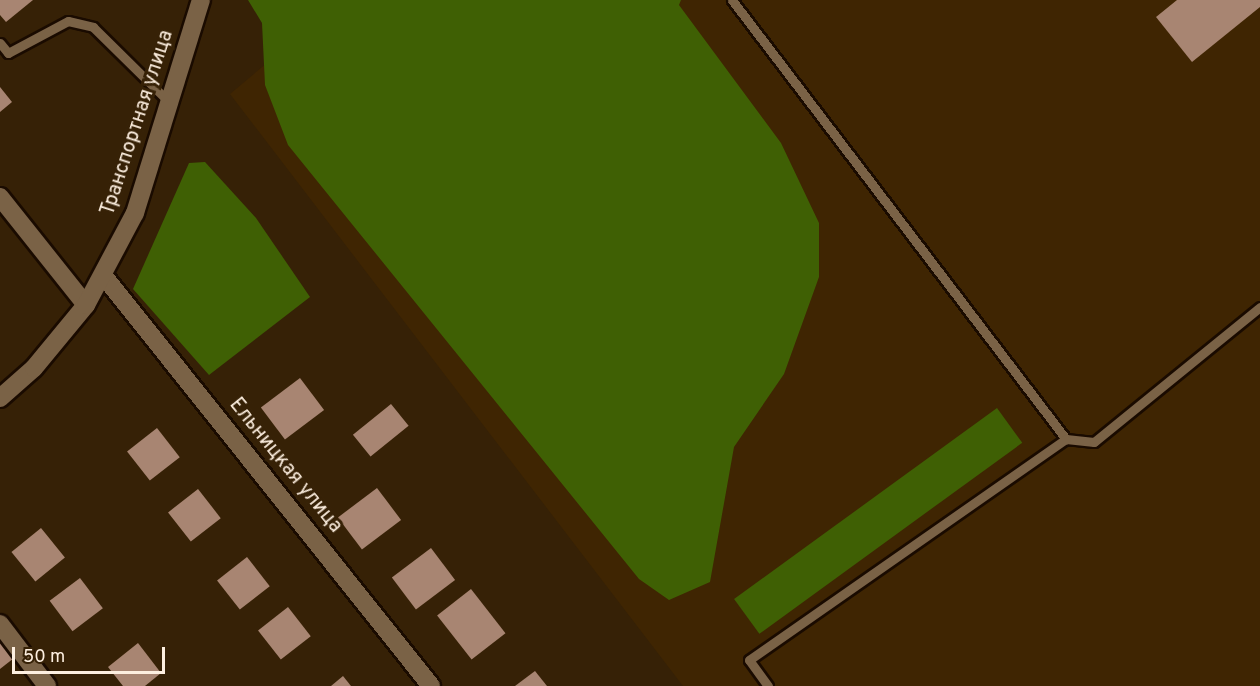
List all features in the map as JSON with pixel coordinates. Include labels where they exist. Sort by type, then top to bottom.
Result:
[{"type":"street","name":"Транспортная улица","points":[[0,398],[34,368],[86,305],[135,213],[201,0]]},
{"type":"street","points":[[0,197],[86,305]]},
{"type":"street","name":"Ельницкая улица","points":[[103,275],[431,686]]},
{"type":"street","points":[[0,624],[47,686]]},
{"type":"lane","points":[[732,0],[1066,439]]},
{"type":"lane","points":[[0,43],[8,53],[68,21],[93,27],[169,102]]},
{"type":"lane","points":[[768,686],[749,660],[1066,439],[1094,442],[1260,307]]},
{"type":"shaded area","points":[[342,0],[1260,0],[1260,686],[683,686],[230,94]]},
{"type":"green space","points":[[248,0],[681,0],[679,5],[781,143],[819,223],[819,277],[784,374],[734,447],[710,582],[669,600],[639,579],[288,145],[265,85],[262,23]]},
{"type":"green space","points":[[205,162],[256,218],[310,297],[209,375],[133,289],[189,163]]},
{"type":"green space","points":[[997,408],[1022,443],[759,634],[734,599]]},
{"type":"building","points":[[0,0],[33,0],[6,22],[0,15]]},
{"type":"building","points":[[1177,0],[1260,0],[1260,7],[1192,62],[1156,17]]},
{"type":"building","points":[[0,87],[12,102],[0,112]]},
{"type":"building","points":[[300,378],[324,410],[285,439],[261,407]]},
{"type":"building","points":[[391,404],[409,426],[371,457],[353,435]]},
{"type":"building","points":[[157,428],[180,457],[150,481],[127,451]]},
{"type":"building","points":[[377,488],[401,520],[362,549],[338,517]]},
{"type":"building","points":[[198,489],[221,518],[191,542],[168,512]]},
{"type":"building","points":[[41,528],[65,558],[35,581],[11,552]]},
{"type":"building","points":[[431,548],[455,580],[416,609],[392,577]]},
{"type":"building","points":[[247,557],[270,586],[240,610],[217,580]]},
{"type":"building","points":[[80,578],[103,608],[73,631],[50,601]]},
{"type":"building","points":[[471,589],[505,633],[472,660],[437,615]]},
{"type":"building","points":[[288,607],[311,636],[281,660],[258,630]]},
{"type":"building","points":[[0,640],[14,658],[0,669]]},
{"type":"building","points":[[138,643],[161,673],[145,686],[123,686],[108,667]]},
{"type":"building","points":[[535,671],[547,686],[515,686]]},
{"type":"building","points":[[343,676],[351,686],[331,686]]}]
